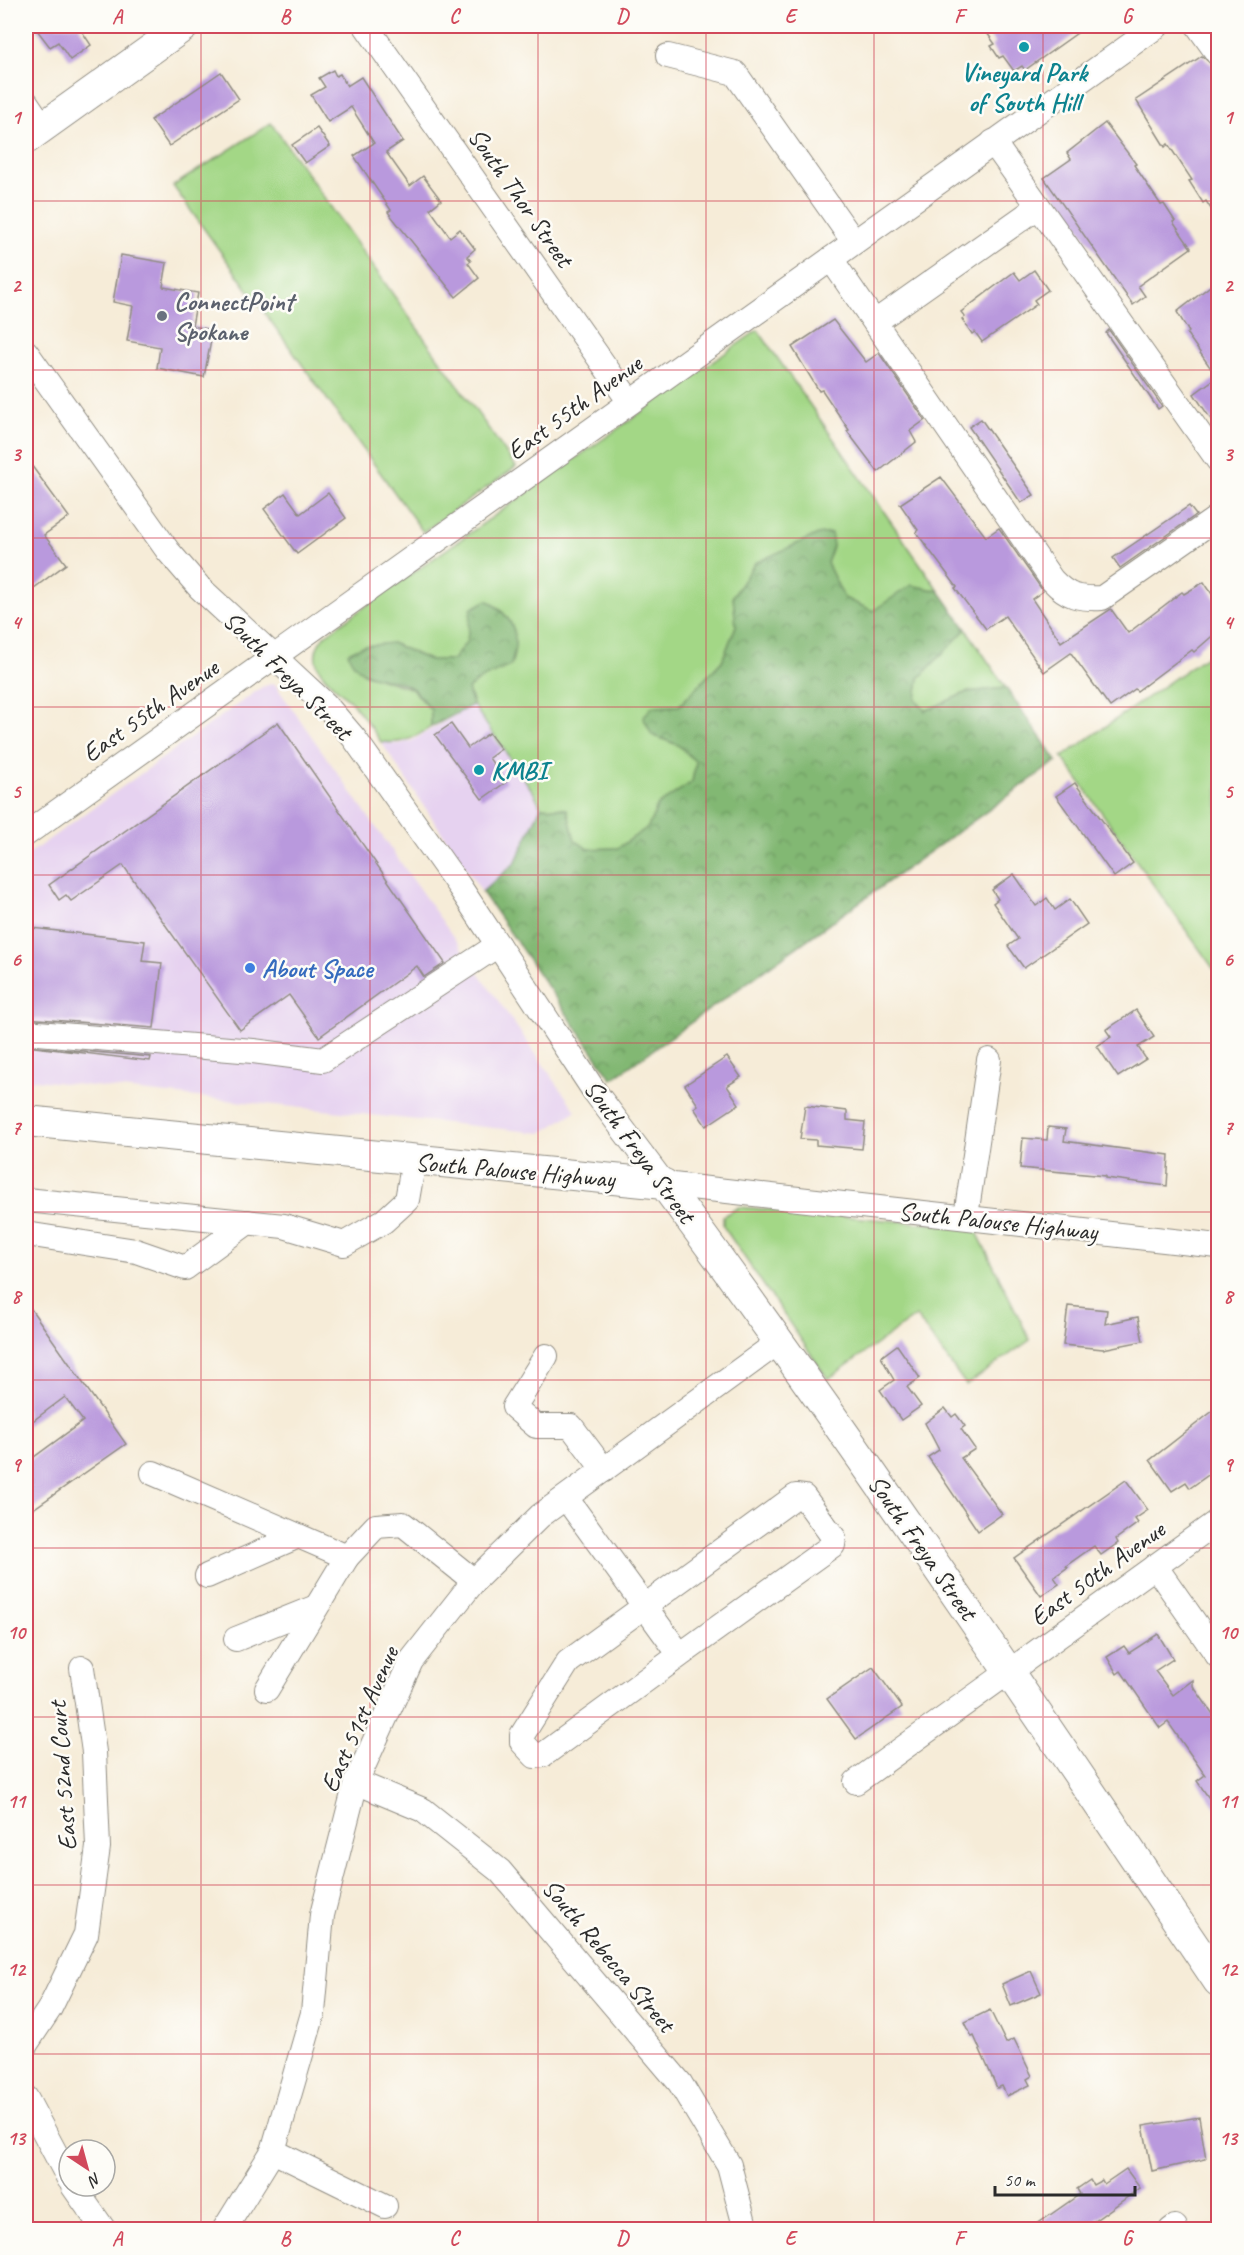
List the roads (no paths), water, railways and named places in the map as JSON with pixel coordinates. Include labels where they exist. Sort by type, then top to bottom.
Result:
[{"type":"main road","points":[[34,133],[184,26]]},
{"type":"main road","name":"South Palouse Highway","points":[[26,1121],[664,1184]]},
{"type":"main road","name":"South Freya Street","points":[[664,1184],[780,1341],[1009,1671],[1218,1981]]},
{"type":"street","name":"South Thor Street","points":[[366,26],[630,402]]},
{"type":"street","name":"East 55th Avenue","points":[[26,834],[1157,26]]},
{"type":"street","points":[[1198,26],[1218,54]]},
{"type":"street","points":[[668,56],[735,73],[854,242]]},
{"type":"street","points":[[26,102],[34,133]]},
{"type":"street","points":[[993,142],[1218,460]]},
{"type":"street","points":[[874,322],[1038,207]]},
{"type":"street","points":[[831,258],[1052,580],[1065,593],[1081,599],[1102,598],[1218,517]]},
{"type":"street","name":"South Freya Street","points":[[26,352],[168,551],[234,621],[275,656],[324,704],[354,738],[498,945],[595,1092],[664,1184]]},
{"type":"street","points":[[26,1032],[254,1051],[323,1060],[498,945]]},
{"type":"street","points":[[966,1216],[989,1060]]},
{"type":"street","points":[[26,1200],[284,1226],[344,1244],[384,1221],[407,1200],[414,1160]]},
{"type":"street","name":"South Palouse Highway","points":[[664,1184],[1218,1246]]},
{"type":"street","points":[[26,1234],[135,1251],[185,1268],[248,1222]]},
{"type":"street","name":"East 51st Avenue","points":[[224,2229],[273,2151],[313,2013],[322,1915],[356,1782],[411,1661],[474,1581],[540,1516],[780,1341]]},
{"type":"street","points":[[546,1356],[514,1407],[536,1426],[571,1426],[604,1470]]},
{"type":"street","points":[[153,1473],[347,1557]]},
{"type":"street","points":[[796,1496],[804,1497],[834,1538],[833,1545],[680,1655],[543,1755],[535,1756],[522,1742],[522,1735],[568,1662],[796,1496]]},
{"type":"street","points":[[566,1498],[680,1655]]},
{"type":"street","name":"East 50th Avenue","points":[[856,1782],[1218,1521]]},
{"type":"street","points":[[267,1689],[347,1557],[376,1526],[403,1524],[474,1581]]},
{"type":"street","points":[[207,1576],[298,1536]]},
{"type":"street","points":[[1155,1566],[1218,1656]]},
{"type":"street","points":[[236,1639],[316,1607]]},
{"type":"street","name":"East 52nd Court","points":[[26,2044],[50,2008],[86,1934],[98,1847],[94,1752],[82,1668]]},
{"type":"street","name":"South Rebecca Street","points":[[356,1782],[423,1810],[500,1871],[680,2083],[729,2165],[746,2229]]},
{"type":"street","points":[[26,2098],[57,2156]]},
{"type":"street","points":[[273,2151],[385,2206]]},
{"type":"street","points":[[82,2198],[104,2229]]},
{"type":"place","name":"Vineyard Park of South Hill","points":[[1024,47]]},
{"type":"place","name":"ConnectPoint Spokane","points":[[162,316]]},
{"type":"place","name":"KMBI","points":[[479,770]]},
{"type":"place","name":"About Space","points":[[250,968]]}]
